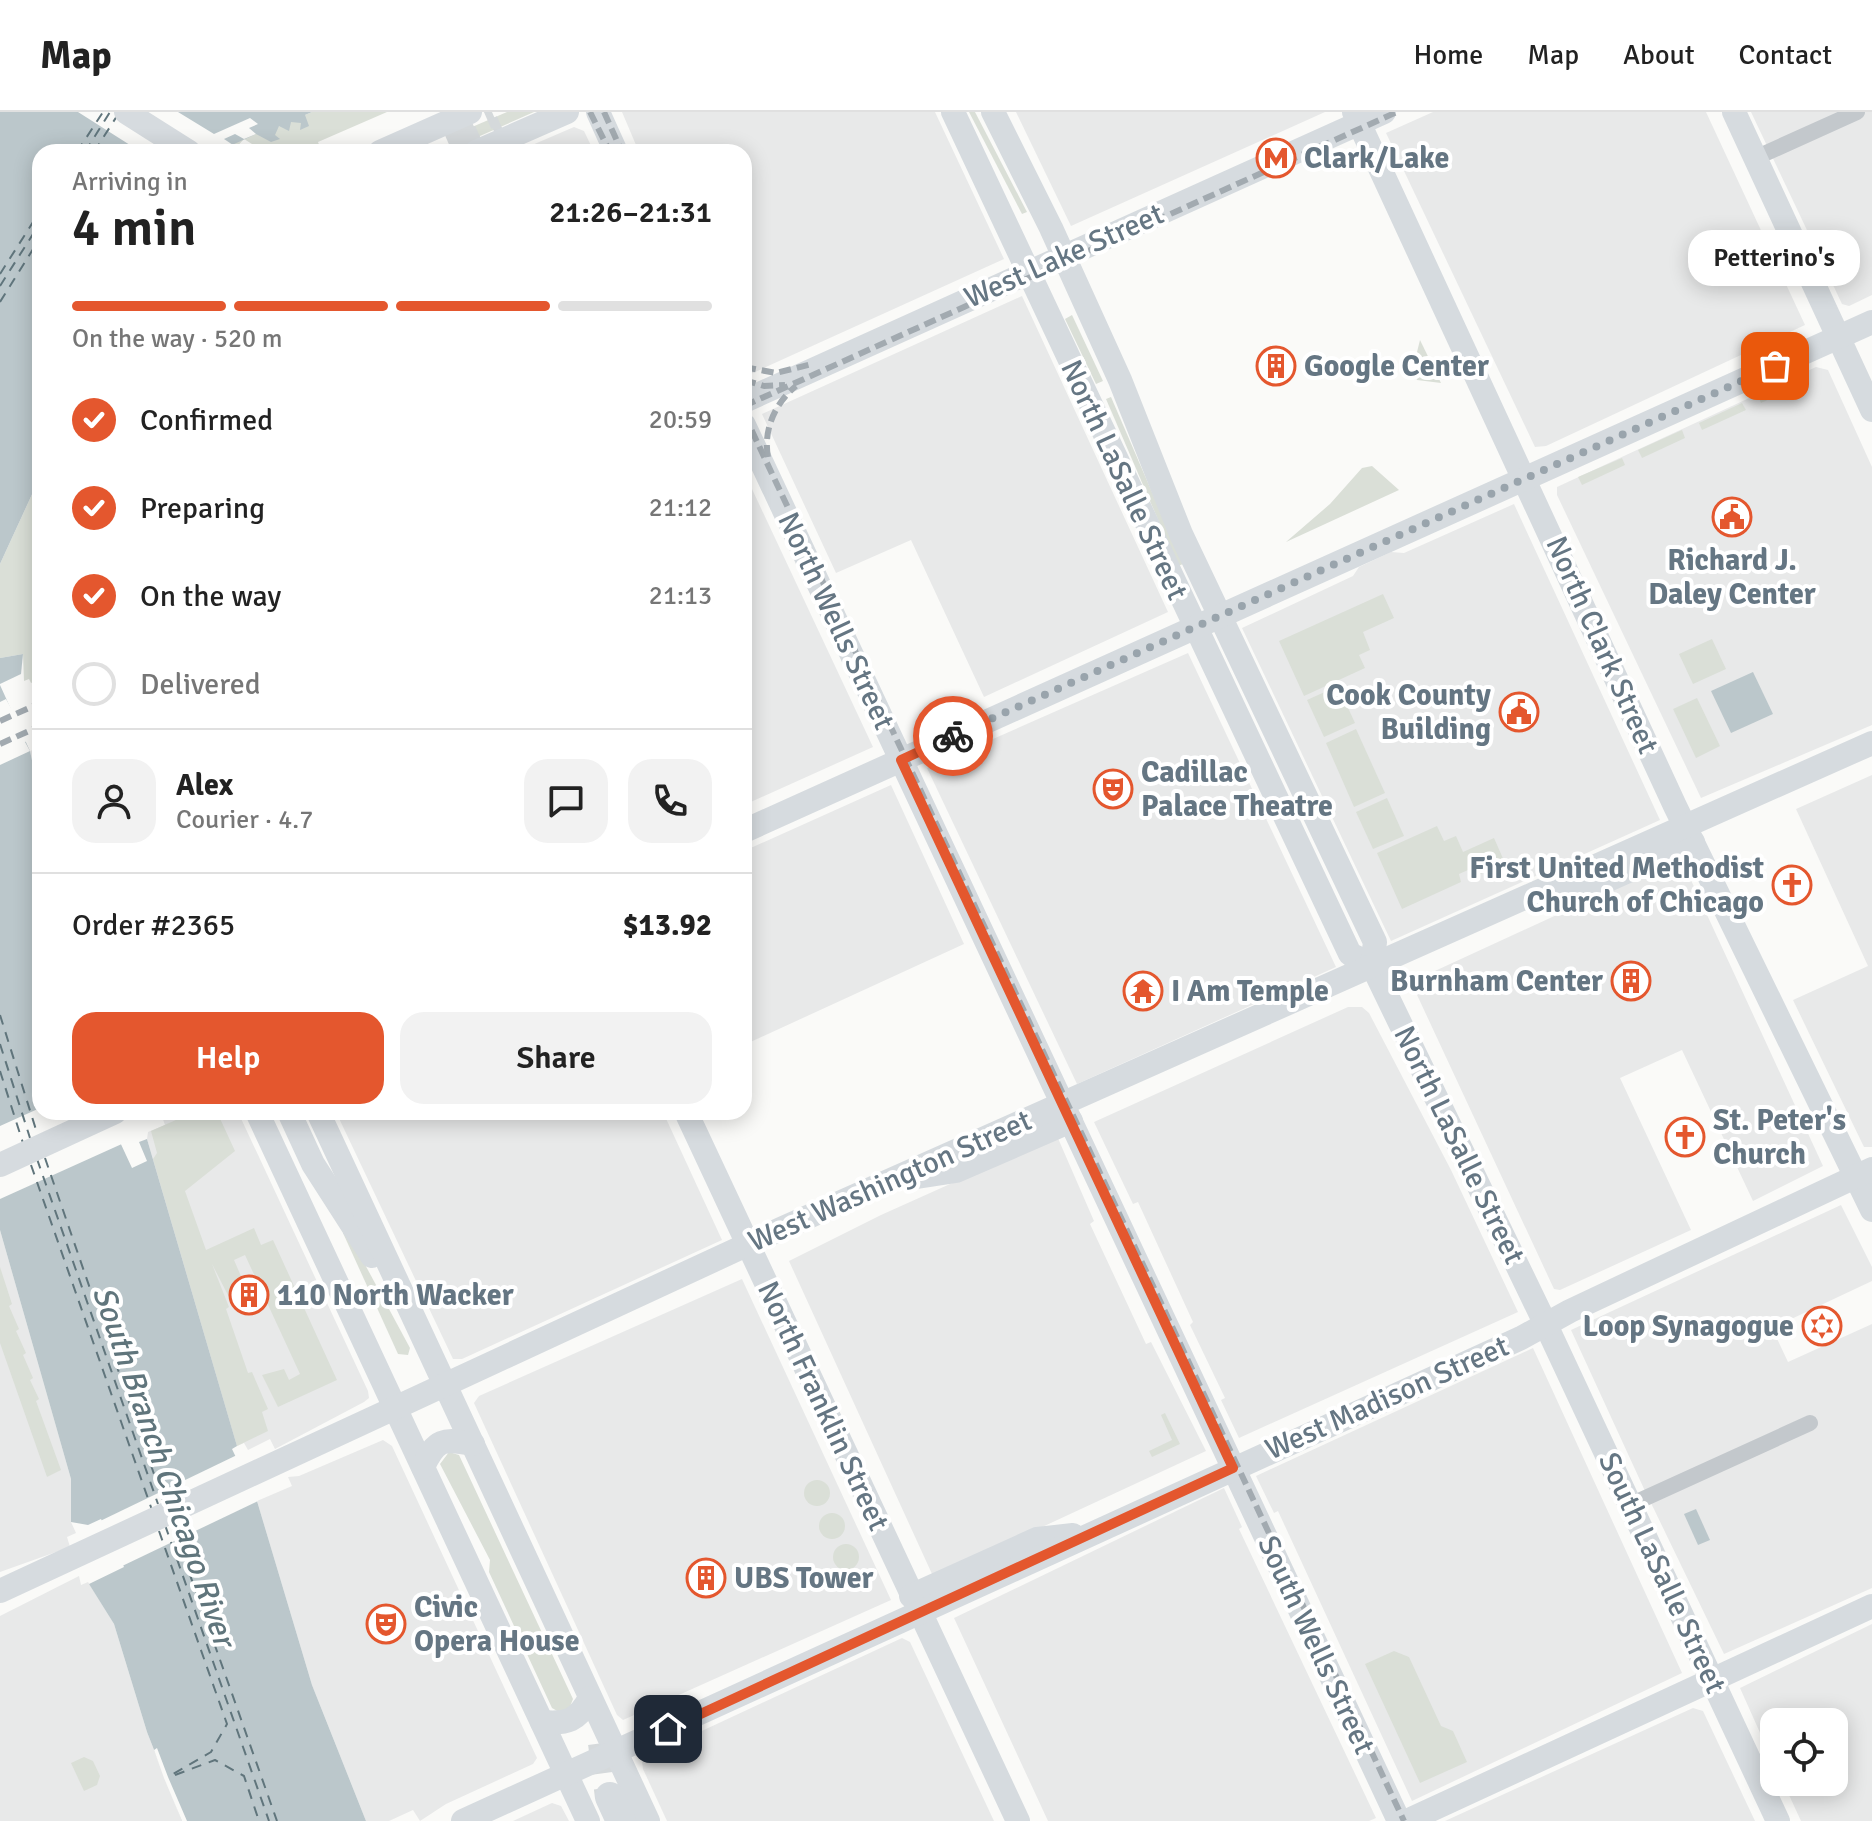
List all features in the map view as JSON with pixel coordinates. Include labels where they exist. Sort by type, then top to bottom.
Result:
[{"type":"main road","points":[[126,112],[176,144]]},
{"type":"main road","points":[[398,144],[470,112]]},
{"type":"main road","points":[[494,144],[567,112]]},
{"type":"main road","points":[[598,112],[612,144]]},
{"type":"main road","name":"North LaSalle Street","points":[[953,112],[1193,628],[1350,954],[1372,965]]},
{"type":"main road","name":"North LaSalle Street","points":[[993,112],[1120,380],[1163,495],[1375,942],[1372,965],[1542,1317]]},
{"type":"main road","name":"West Lake Street","points":[[752,397],[1027,273],[1356,118],[1384,112]]},
{"type":"main road","points":[[1734,112],[1872,410]]},
{"type":"main road","name":"North Clark Street","points":[[1356,118],[1689,834],[1864,1172],[1872,1210]]},
{"type":"main road","points":[[752,827],[1872,322]]},
{"type":"main road","name":"North Wells Street","points":[[752,442],[1233,1468]]},
{"type":"main road","name":"West Washington Street","points":[[0,1591],[887,1181],[1066,1112],[1372,965],[1523,897],[1689,834],[1872,743]]},
{"type":"main road","points":[[0,1165],[98,1120]]},
{"type":"main road","points":[[261,1120],[588,1821]]},
{"type":"main road","points":[[293,1120],[313,1164],[417,1326]]},
{"type":"main road","points":[[322,1120],[648,1821]]},
{"type":"main road","name":"North Franklin Street","points":[[690,1120],[1018,1821]]},
{"type":"main road","name":"West Madison Street","points":[[463,1821],[616,1752],[915,1604],[1091,1533],[1233,1468],[1542,1317],[1723,1239],[1864,1172]]},
{"type":"main road","name":"South LaSalle Street","points":[[1542,1317],[1778,1821]]},
{"type":"main road","points":[[423,1467],[432,1447],[440,1443],[449,1439],[473,1444]]},
{"type":"main road","name":"South Wells Street","points":[[1233,1468],[1399,1821]]},
{"type":"main road","points":[[1407,1821],[1872,1606]]},
{"type":"main road","points":[[542,1722],[564,1724],[579,1717],[590,1698]]},
{"type":"street","points":[[1755,158],[1857,112]]},
{"type":"street","points":[[1630,1505],[1810,1423]]},
{"type":"shaded area","points":[[312,112],[387,112],[319,144],[252,144],[244,139],[239,144],[207,144],[214,134],[280,126]]},
{"type":"shaded area","points":[[507,112],[534,112],[462,144],[449,143],[451,136]]},
{"type":"shaded area","points":[[622,112],[935,112],[1004,259],[752,373],[752,144],[636,144]]},
{"type":"shaded area","points":[[969,112],[975,112],[1027,212],[1022,214]]},
{"type":"shaded area","points":[[1016,112],[1325,112],[1071,226]]},
{"type":"shaded area","points":[[1433,112],[1706,112],[1805,325],[1546,446],[1535,447],[1386,133]]},
{"type":"shaded area","points":[[1751,112],[1872,112],[1872,295],[1849,306],[1842,304]]},
{"type":"shaded area","points":[[574,127],[584,131],[590,144],[535,144]]},
{"type":"shaded area","points":[[1022,296],[1168,612],[984,697],[911,540],[836,573],[762,414]]},
{"type":"shaded area","points":[[1072,315],[1103,381],[1096,384],[1065,319]]},
{"type":"shaded area","points":[[1420,340],[1441,383],[1417,380],[1413,368]]},
{"type":"shaded area","points":[[1816,367],[1828,370],[1872,467],[1872,725],[1701,798],[1557,495],[1557,487]]},
{"type":"shaded area","points":[[1801,376],[1804,383],[1761,403],[1758,396]]},
{"type":"shaded area","points":[[1111,397],[1183,564],[1178,566],[1106,399]]},
{"type":"shaded area","points":[[1742,403],[1746,410],[1702,430],[1699,423]]},
{"type":"shaded area","points":[[1682,430],[1685,438],[1642,458],[1638,450]]},
{"type":"shaded area","points":[[1622,458],[1625,465],[1582,485],[1578,477]]},
{"type":"shaded area","points":[[1372,466],[1399,490],[1286,542],[1330,504],[1362,468]]},
{"type":"shaded area","points":[[752,489],[873,747],[752,801]]},
{"type":"shaded area","points":[[32,494],[31,683],[29,679],[24,681],[23,654],[0,658],[0,564]]},
{"type":"shaded area","points":[[1514,504],[1660,820],[1391,941],[1242,628],[1353,576],[1359,567],[1391,552],[1404,553]]},
{"type":"shaded area","points":[[1383,594],[1394,618],[1363,632],[1370,650],[1359,655],[1365,668],[1304,696],[1279,641]]},
{"type":"shaded area","points":[[1712,639],[1726,669],[1693,684],[1679,654]]},
{"type":"shaded area","points":[[1188,653],[1336,967],[1077,1084],[927,768]]},
{"type":"shaded area","points":[[1338,686],[1355,723],[1324,737],[1307,700]]},
{"type":"shaded area","points":[[1697,698],[1720,746],[1696,758],[1673,709]]},
{"type":"shaded area","points":[[1356,729],[1385,793],[1354,807],[1326,743]]},
{"type":"shaded area","points":[[1872,775],[1872,1147],[1864,1147],[1793,1000],[1868,966],[1796,809]]},
{"type":"shaded area","points":[[891,785],[964,944],[752,1041],[752,847]]},
{"type":"shaded area","points":[[1387,798],[1404,836],[1373,849],[1356,812]]},
{"type":"shaded area","points":[[1437,826],[1444,841],[1456,836],[1463,852],[1494,838],[1505,863],[1471,878],[1468,870],[1459,874],[1461,882],[1402,909],[1377,853]]},
{"type":"shaded area","points":[[1674,861],[1684,865],[1823,1166],[1753,1201],[1682,1050],[1620,1078],[1691,1230],[1560,1290],[1554,1289],[1411,982]]},
{"type":"shaded area","points":[[1348,1007],[1362,1007],[1369,1013],[1451,1170],[1518,1312],[1239,1438],[1221,1400],[1225,1398],[1190,1325],[1193,1322],[1138,1202],[1133,1204],[1094,1122]]},
{"type":"shaded area","name":"110 North Wacker","points":[[163,1120],[242,1120],[368,1391],[369,1398],[364,1402],[275,1449],[270,1439],[248,1450],[244,1443],[237,1446],[147,1139],[148,1132],[165,1125]]},
{"type":"shaded area","points":[[176,1120],[221,1120],[235,1151],[185,1191],[206,1250],[254,1228],[261,1245],[273,1240],[337,1380],[278,1407],[262,1375],[284,1369],[289,1380],[300,1374],[245,1255],[234,1260],[250,1297],[233,1305],[212,1264],[229,1307],[226,1309],[248,1373],[252,1372],[268,1409],[262,1412],[268,1431],[237,1446],[153,1159],[157,1153],[151,1131]]},
{"type":"shaded area","points":[[340,1120],[667,1120],[722,1240],[462,1359],[453,1359]]},
{"type":"shaded area","points":[[1057,1136],[1094,1221],[1090,1224],[1146,1344],[1151,1342],[1206,1451],[943,1573],[932,1574],[789,1261],[881,1215]]},
{"type":"shaded area","points":[[1841,1205],[1872,1267],[1872,1281],[1772,1328],[1788,1362],[1872,1324],[1872,1588],[1724,1654],[1651,1503],[1807,1416],[1645,1491],[1571,1330]]},
{"type":"shaded area","points":[[0,1230],[71,1479],[71,1522],[76,1533],[67,1537],[70,1547],[0,1572]]},
{"type":"shaded area","points":[[343,1233],[348,1233],[410,1348],[408,1355],[398,1354]]},
{"type":"shaded area","points":[[0,1267],[12,1304],[9,1306],[19,1329],[16,1331],[26,1353],[23,1355],[33,1378],[30,1380],[39,1399],[36,1401],[61,1470],[47,1477],[0,1343]]},
{"type":"shaded area","points":[[742,1279],[891,1600],[623,1720],[617,1715],[474,1403],[479,1396]]},
{"type":"shaded area","points":[[1533,1348],[1682,1673],[1412,1801],[1278,1511],[1274,1513],[1256,1476]]},
{"type":"shaded area","points":[[1165,1413],[1180,1444],[1152,1457],[1149,1451],[1172,1440],[1161,1415]]},
{"type":"shaded area","name":"Civic Opera House","points":[[383,1440],[392,1446],[537,1758],[533,1764],[446,1804],[420,1821],[413,1810],[389,1821],[366,1821],[312,1685],[257,1501],[292,1486],[288,1477],[299,1476]]},
{"type":"shaded area","points":[[449,1452],[459,1455],[573,1699],[569,1709],[559,1712],[552,1708],[489,1572],[490,1560],[440,1464]]},
{"type":"shaded area","points":[[817,1480],[826,1484],[830,1493],[826,1502],[817,1506],[808,1502],[804,1493],[808,1484]]},
{"type":"shaded area","points":[[1224,1488],[1242,1527],[1239,1529],[1376,1818],[1369,1821],[1048,1821],[954,1618]]},
{"type":"shaded area","points":[[832,1513],[841,1517],[845,1526],[841,1535],[832,1539],[823,1535],[819,1526],[823,1517]]},
{"type":"shaded area","points":[[846,1544],[855,1548],[859,1557],[855,1566],[846,1570],[837,1566],[833,1557],[837,1548]]},
{"type":"shaded area","points":[[79,1576],[81,1585],[88,1582],[114,1624],[147,1732],[182,1821],[0,1821],[0,1616]]},
{"type":"shaded area","points":[[1872,1624],[1872,1821],[1801,1821],[1789,1796],[1848,1796],[1848,1708],[1760,1708],[1760,1733],[1740,1688]]},
{"type":"shaded area","points":[[902,1638],[910,1642],[994,1821],[667,1821],[643,1769],[642,1762],[648,1756]]},
{"type":"shaded area","points":[[1394,1651],[1409,1657],[1441,1726],[1453,1731],[1467,1762],[1420,1783],[1365,1664]]},
{"type":"shaded area","points":[[1693,1708],[1703,1711],[1755,1821],[1445,1821]]},
{"type":"shaded area","points":[[84,1757],[93,1761],[100,1776],[97,1785],[84,1791],[71,1763]]},
{"type":"shaded area","points":[[552,1803],[561,1806],[569,1821],[513,1821]]},
{"type":"water","points":[[0,112],[312,112],[305,115],[309,126],[300,130],[301,123],[291,122],[289,131],[279,126],[275,135],[280,139],[271,142],[256,134],[234,144],[32,144],[32,494],[0,564]]},
{"type":"water","points":[[23,654],[21,674],[0,684],[0,658]]},
{"type":"water","points":[[1753,672],[1773,714],[1731,733],[1711,691]]},
{"type":"water","name":"South Branch Chicago River","points":[[0,685],[32,760],[32,1120],[110,1120],[132,1168],[147,1161],[139,1142],[147,1139],[237,1446],[232,1449],[257,1501],[312,1685],[366,1821],[182,1821],[147,1732],[114,1624],[89,1584],[124,1567],[101,1519],[88,1525],[71,1522],[71,1479],[0,1230]]},
{"type":"water","points":[[1696,1509],[1710,1540],[1698,1545],[1684,1514]]},
{"type":"pier","points":[[78,112],[178,112],[214,134],[250,118],[258,124],[249,128],[256,134],[244,139],[235,134],[224,139],[232,144],[128,144]]},
{"type":"pier","points":[[6,699],[11,708],[14,707],[29,740],[25,742],[30,751],[0,765],[0,702]]},
{"type":"pier","points":[[32,1112],[32,1120],[114,1120],[124,1143],[0,1199],[0,1126]]},
{"type":"pier","points":[[237,1455],[258,1501],[118,1568],[96,1523]]},
{"type":"pier","points":[[157,1748],[187,1821],[182,1821],[164,1778],[154,1750]]},
{"type":"ferry route","points":[[82,144],[103,112]]},
{"type":"ferry route","points":[[90,144],[110,112]]},
{"type":"ferry route","points":[[99,144],[117,116]]},
{"type":"ferry route","points":[[0,274],[32,224]]},
{"type":"ferry route","points":[[0,286],[32,236]]},
{"type":"ferry route","points":[[0,302],[32,251]]},
{"type":"ferry route","points":[[0,1015],[32,1117]]},
{"type":"ferry route","points":[[0,1044],[30,1138]]},
{"type":"ferry route","points":[[0,1071],[23,1143]]},
{"type":"ferry route","points":[[33,1120],[38,1136]]},
{"type":"ferry route","points":[[45,1158],[164,1503]]},
{"type":"ferry route","points":[[37,1159],[158,1504]]},
{"type":"ferry route","points":[[31,1165],[152,1510]]},
{"type":"ferry route","points":[[172,1524],[277,1821]]},
{"type":"ferry route","points":[[165,1525],[269,1821]]},
{"type":"ferry route","points":[[159,1531],[227,1724],[211,1752],[168,1777]]},
{"type":"ferry route","points":[[175,1775],[215,1760],[244,1776],[259,1821]]},
{"type":"tunnel","points":[[444,133],[492,112]]},
{"type":"tunnel","points":[[472,144],[503,130]]},
{"type":"tunnel","points":[[603,1743],[610,1797]]},
{"type":"railway","points":[[590,112],[606,144]]},
{"type":"railway","points":[[604,112],[618,144]]},
{"type":"railway","points":[[752,402],[1397,112]]},
{"type":"railway","points":[[752,368],[776,373],[812,364]]},
{"type":"railway","points":[[752,382],[764,386],[785,385]]},
{"type":"railway","points":[[768,457],[767,437],[772,418],[782,400],[796,386]]},
{"type":"railway","points":[[752,431],[1404,1821]]},
{"type":"railway","points":[[0,721],[32,707]]},
{"type":"railway","points":[[0,744],[32,730]]},
{"type":"way so far","points":[[953,736],[1775,366]]},
{"type":"place","name":"Clark/Lake","points":[[1276,158]]},
{"type":"place","name":"Google Center","points":[[1276,366]]},
{"type":"place","name":"Petterino's","points":[[1775,366]]},
{"type":"place","name":"Richard J. Daley Center","points":[[1732,517]]},
{"type":"place","name":"Cook County Building","points":[[1519,712]]},
{"type":"place","name":"Cadillac Palace Theatre","points":[[1113,789]]},
{"type":"place","name":"First United Methodist Church of Chicago","points":[[1792,885]]},
{"type":"place","name":"Burnham Center","points":[[1631,981]]},
{"type":"place","name":"I Am Temple","points":[[1143,991]]},
{"type":"place","name":"St. Peter's Church","points":[[1685,1137]]},
{"type":"place","name":"110 North Wacker","points":[[249,1295]]},
{"type":"place","name":"Loop Synagogue","points":[[1822,1326]]},
{"type":"place","name":"UBS Tower","points":[[706,1578]]},
{"type":"place","name":"Civic Opera House","points":[[386,1624]]},
{"type":"route","points":[[668,1729],[1233,1468],[901,760],[953,736]]}]
